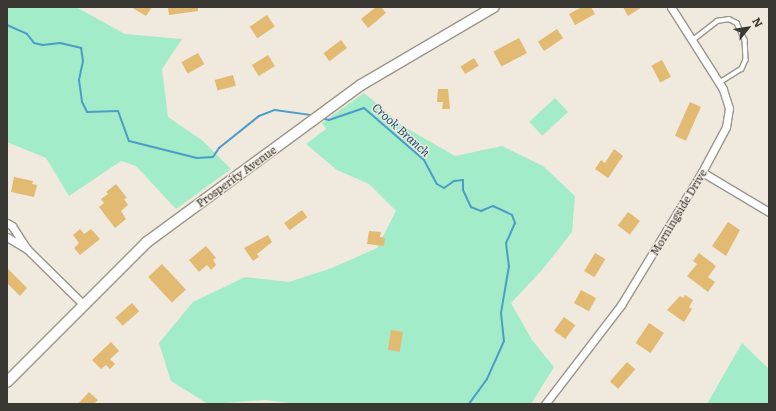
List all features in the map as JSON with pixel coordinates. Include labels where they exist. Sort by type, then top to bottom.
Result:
[{"type":"main road","name":"Prosperity Avenue","points":[[7,382],[83,304],[147,242],[322,113],[386,69],[494,7]]},
{"type":"street","name":"Morningside Drive","points":[[545,404],[621,305],[719,143],[728,118],[727,99],[720,82],[671,7]]},
{"type":"street","points":[[702,172],[769,212]]},
{"type":"street","points":[[7,223],[12,226],[27,249],[83,304]]},
{"type":"street","points":[[7,237],[27,249]]},
{"type":"lane","points":[[693,40],[718,21],[729,19],[737,23],[745,40],[746,60],[742,69],[720,82]]},
{"type":"green space","points":[[7,7],[76,7],[125,34],[182,39],[162,69],[168,117],[203,141],[231,169],[176,209],[136,166],[121,161],[69,196],[46,158],[7,142]]},
{"type":"green space","points":[[364,93],[403,126],[455,156],[502,146],[543,166],[575,196],[572,232],[542,270],[511,303],[532,340],[554,367],[531,404],[298,404],[265,400],[208,404],[171,381],[159,343],[193,302],[245,277],[289,282],[332,268],[377,248],[396,211],[369,184],[337,170],[306,144],[326,129],[322,123]]},
{"type":"green space","points":[[555,98],[568,112],[542,136],[529,122]]},
{"type":"green space","points":[[742,343],[769,369],[769,404],[707,404]]},
{"type":"building","points":[[131,7],[152,7],[146,16]]},
{"type":"building","points":[[168,7],[198,7],[198,11],[169,15]]},
{"type":"building","points":[[376,7],[381,7],[386,13],[368,28],[361,19]]},
{"type":"building","points":[[582,7],[591,7],[595,14],[575,25],[569,14]]},
{"type":"building","points":[[623,7],[642,7],[628,16]]},
{"type":"building","points":[[267,15],[275,27],[257,38],[250,27]]},
{"type":"building","points":[[557,29],[563,38],[544,51],[538,42]]},
{"type":"building","points":[[519,38],[527,53],[501,67],[493,52]]},
{"type":"building","points":[[341,40],[347,48],[329,61],[323,53]]},
{"type":"building","points":[[198,53],[204,64],[188,74],[181,62]]},
{"type":"building","points":[[268,55],[275,66],[259,76],[252,65]]},
{"type":"building","points":[[474,58],[479,66],[465,74],[460,66]]},
{"type":"building","points":[[662,60],[671,77],[660,82],[651,66]]},
{"type":"building","points":[[233,75],[236,86],[217,91],[215,80]]},
{"type":"building","points":[[438,89],[448,89],[450,109],[442,109],[443,102],[437,102]]},
{"type":"building","points":[[690,102],[701,107],[686,141],[675,136]]},
{"type":"building","points":[[614,149],[623,156],[608,178],[595,169],[601,160],[605,163]]},
{"type":"building","points":[[14,177],[33,181],[32,184],[37,185],[34,197],[11,192]]},
{"type":"building","points":[[116,184],[127,198],[124,199],[128,205],[121,211],[126,219],[115,228],[99,207],[104,203],[101,199],[108,194],[106,192]]},
{"type":"building","points":[[302,210],[307,217],[289,230],[284,223]]},
{"type":"building","points":[[628,212],[640,221],[630,235],[618,226]]},
{"type":"building","points":[[728,222],[740,230],[726,256],[712,246]]},
{"type":"building","points":[[80,229],[84,234],[91,229],[100,239],[80,255],[74,248],[79,243],[73,235]]},
{"type":"building","points":[[369,231],[381,232],[380,237],[385,238],[384,246],[367,244]]},
{"type":"building","points":[[268,235],[272,242],[257,254],[259,257],[253,261],[244,248]]},
{"type":"building","points":[[206,246],[216,258],[213,260],[216,265],[211,270],[207,265],[199,272],[189,260]]},
{"type":"building","points":[[595,253],[605,259],[594,277],[584,271]]},
{"type":"building","points":[[699,253],[716,266],[708,277],[715,282],[708,292],[687,276],[697,264],[693,261]]},
{"type":"building","points":[[162,264],[186,290],[172,303],[148,277]]},
{"type":"building","points":[[7,268],[27,288],[20,296],[7,283]]},
{"type":"building","points":[[581,290],[596,298],[589,311],[574,303]]},
{"type":"building","points":[[685,295],[693,300],[689,307],[692,309],[684,322],[667,310],[680,296],[683,298]]},
{"type":"building","points":[[132,303],[139,311],[123,326],[115,317]]},
{"type":"building","points":[[564,317],[575,325],[565,339],[554,331]]},
{"type":"building","points":[[649,323],[664,333],[651,353],[636,343]]},
{"type":"building","points":[[391,330],[403,332],[400,352],[388,350]]},
{"type":"building","points":[[111,342],[119,351],[110,359],[115,364],[110,369],[106,365],[101,369],[92,360]]},
{"type":"building","points":[[627,362],[635,369],[618,389],[610,382]]},
{"type":"building","points":[[89,392],[98,400],[94,404],[78,404]]},
{"type":"waterway","name":"Crook Branch","points":[[7,25],[27,34],[34,43],[43,45],[60,43],[81,48],[83,61],[79,80],[82,102],[87,112],[118,111],[129,141],[197,158],[213,157],[219,148],[259,116],[275,110],[310,115]]},
{"type":"waterway","name":"Crook Branch","points":[[325,119],[329,120],[364,108],[424,160],[437,184],[444,188],[454,181],[463,180],[463,190],[471,207],[481,211],[493,206],[512,215],[515,223],[506,243],[509,266],[501,313],[504,341],[487,379],[469,404]]}]
